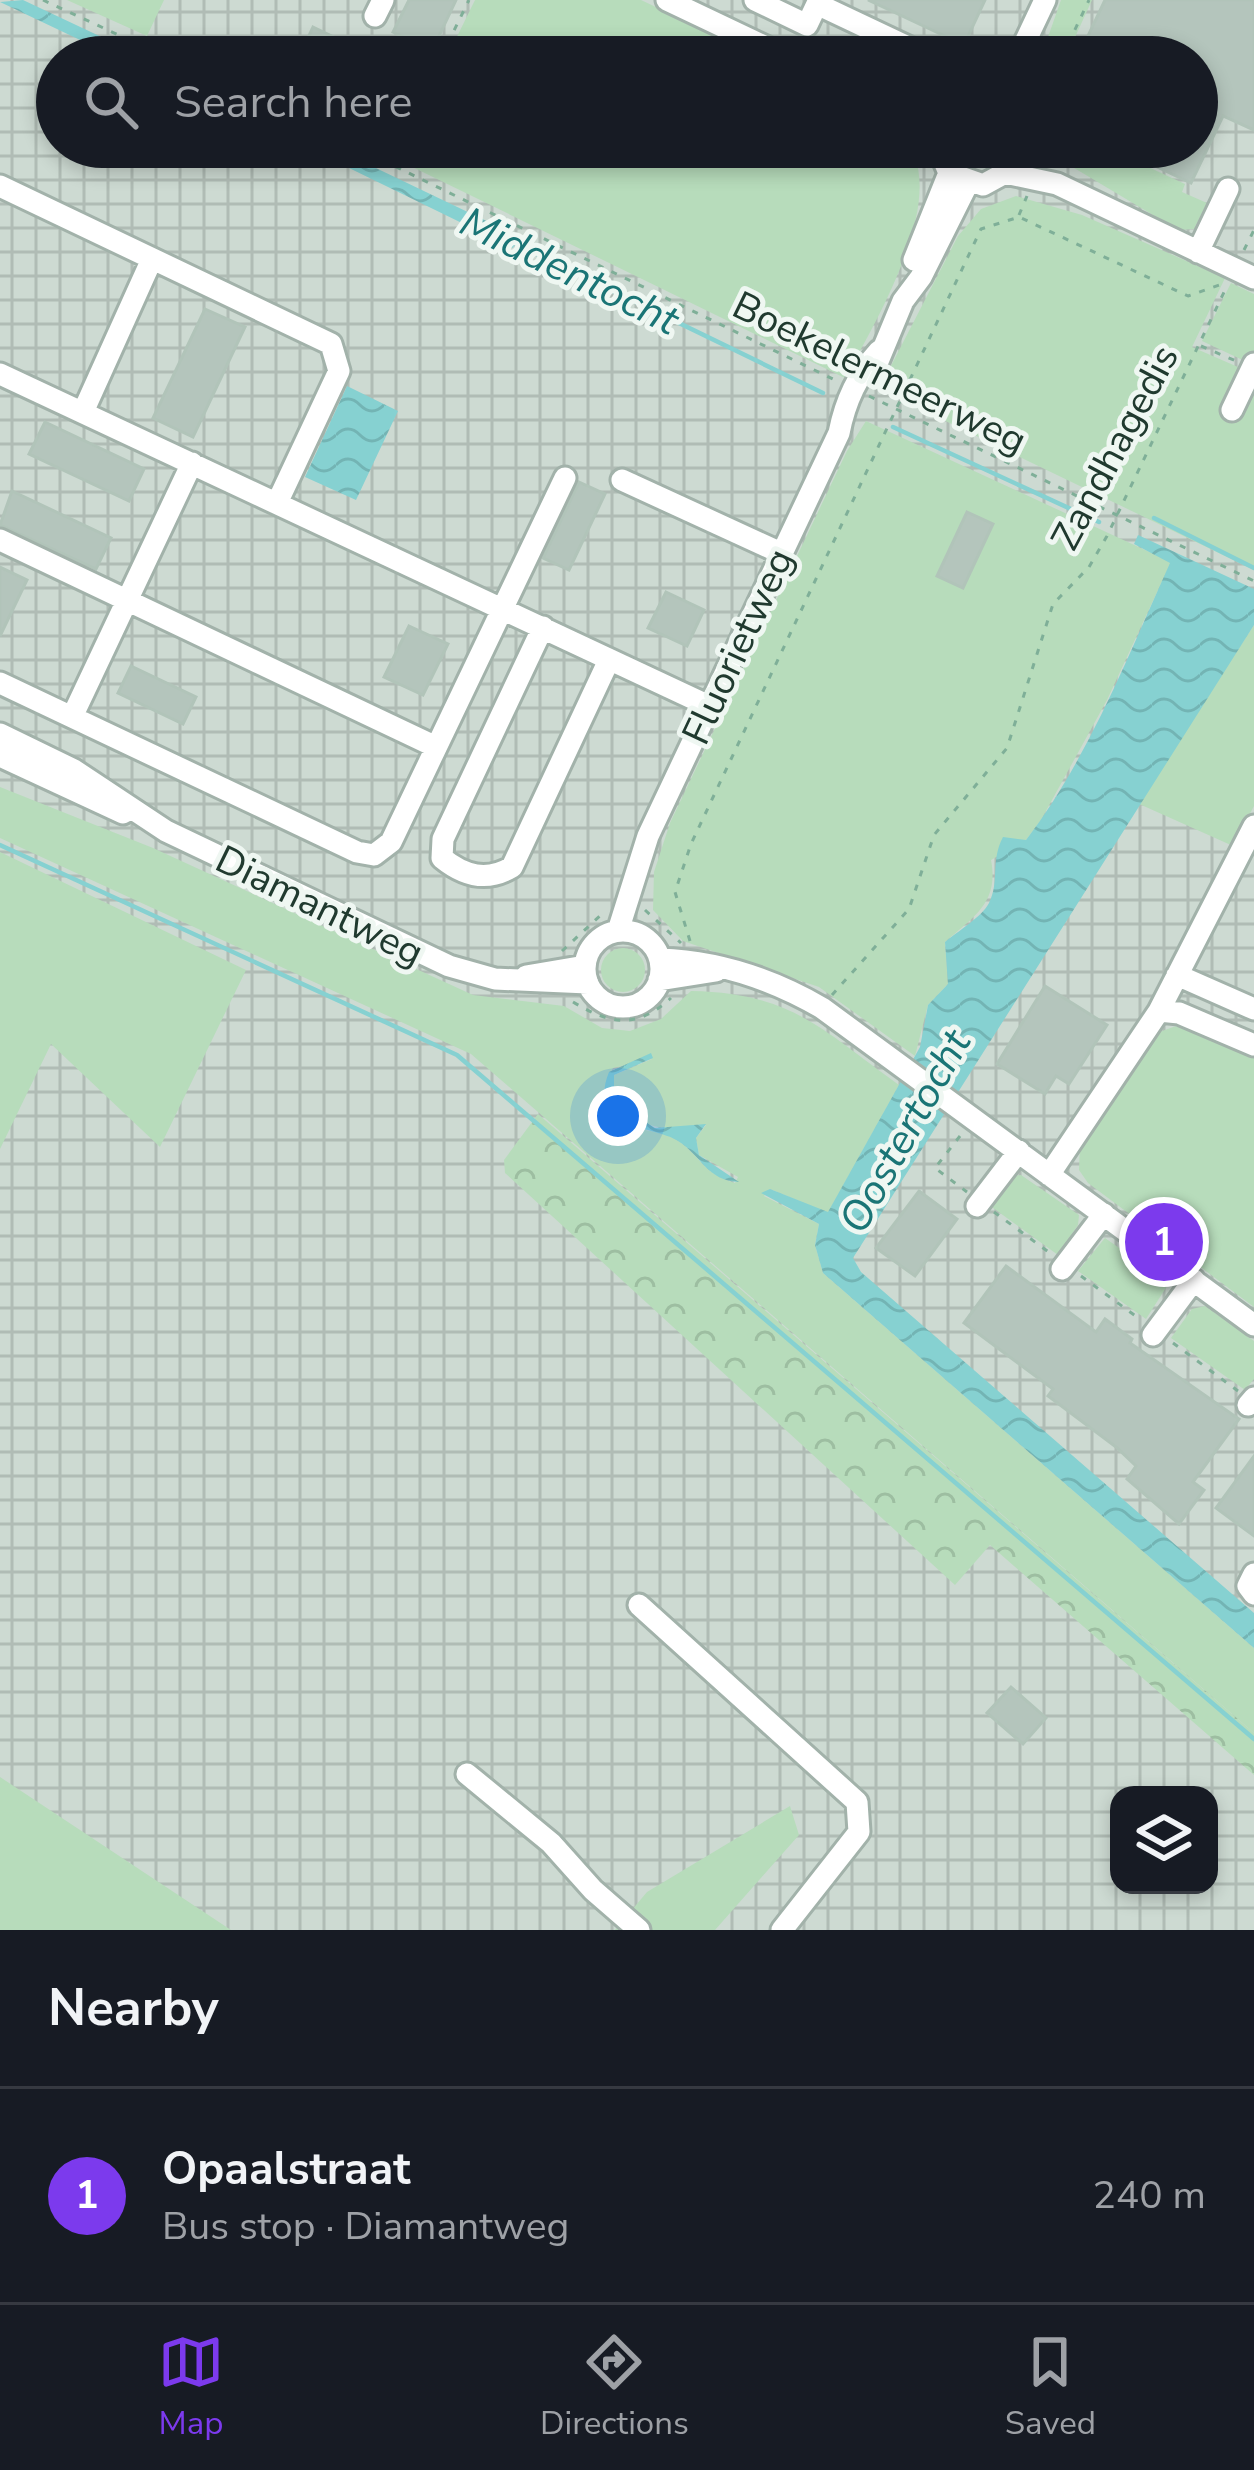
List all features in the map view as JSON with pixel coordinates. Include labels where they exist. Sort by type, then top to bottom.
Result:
[{"type":"street","points":[[668,0],[781,36]]},
{"type":"street","points":[[755,0],[794,36]]},
{"type":"street","points":[[1028,36],[1045,0]]},
{"type":"street","points":[[804,36],[817,4],[885,36]]},
{"type":"street","points":[[952,168],[958,178],[983,184],[1002,168]]},
{"type":"street","points":[[1035,168],[1057,184],[1240,276]]},
{"type":"street","name":"Fluorietweg","points":[[627,932],[640,861],[839,433],[903,301],[921,277],[958,178]]},
{"type":"street","points":[[0,186],[331,344],[339,371],[278,502]]},
{"type":"street","points":[[1198,252],[1228,189]]},
{"type":"street","points":[[83,412],[152,259]]},
{"type":"street","points":[[1232,410],[1253,366]]},
{"type":"street","points":[[0,374],[709,706]]},
{"type":"street","points":[[72,717],[192,463]]},
{"type":"street","points":[[0,682],[357,852],[374,855],[391,842],[565,478]]},
{"type":"street","points":[[622,480],[782,553]]},
{"type":"street","points":[[0,540],[434,746]]},
{"type":"street","points":[[543,627],[443,839],[442,858],[458,871],[497,875],[512,867],[609,660]]},
{"type":"street","name":"Diamantweg","points":[[0,734],[74,770],[135,815],[449,967],[510,980],[586,975]]},
{"type":"street","name":"Diamantweg","points":[[0,756],[116,812],[135,815]]},
{"type":"street","points":[[1049,1175],[1159,1011],[1254,826]]},
{"type":"street","points":[[664,979],[653,946],[627,932],[595,943],[586,975],[602,1001],[624,1007],[646,999],[664,979],[728,970],[768,981],[822,1008],[1254,1325]]},
{"type":"street","points":[[1178,975],[1254,1009]]},
{"type":"street","points":[[1159,1011],[1179,1013],[1254,1045]]},
{"type":"street","points":[[977,1206],[1019,1151]]},
{"type":"street","points":[[1062,1269],[1104,1214]]},
{"type":"street","points":[[1153,1335],[1194,1280]]},
{"type":"street","points":[[1254,1574],[1248,1586],[1254,1594]]},
{"type":"street","points":[[639,1605],[857,1802],[859,1832],[782,1930]]},
{"type":"street","points":[[467,1774],[551,1843],[592,1890],[639,1930]]},
{"type":"path","points":[[44,0],[121,36]]},
{"type":"path","points":[[451,36],[469,0]]},
{"type":"path","points":[[1072,36],[1089,0]]},
{"type":"path","name":"Boekelermeerweg","points":[[398,168],[1254,581]]},
{"type":"path","points":[[648,910],[689,948],[675,892],[691,844],[893,407],[981,229],[1018,217],[1188,296],[1240,276]]},
{"type":"path","name":"Zandhagedis","points":[[822,1008],[909,909],[934,835],[1007,748],[1053,604],[1089,567],[1118,515],[1198,345],[1240,276],[1254,230]]},
{"type":"path","points":[[1198,345],[1253,366]]},
{"type":"path","points":[[558,955],[614,904]]},
{"type":"path","points":[[561,994],[620,1023],[645,1018],[664,979]]},
{"type":"shaded area","points":[[0,0],[1254,0],[1254,1930],[0,1930]]},
{"type":"green space","points":[[67,0],[164,0],[147,36]]},
{"type":"green space","points":[[475,0],[641,0],[717,36],[457,36]]},
{"type":"green space","points":[[1061,0],[1092,0],[1076,36],[1048,36]]},
{"type":"green space","points":[[414,168],[917,168],[918,207],[911,237],[872,329],[845,378]]},
{"type":"green space","points":[[1074,168],[1150,168],[1185,184],[1182,192],[1207,203],[1194,229],[1178,230]]},
{"type":"green space","points":[[1016,196],[1082,215],[1225,278],[1192,347],[1254,374],[1254,570],[879,389],[958,236],[981,209]]},
{"type":"green space","points":[[1231,283],[1254,294],[1254,352],[1249,363],[1202,341]]},
{"type":"green space","points":[[866,421],[1171,562],[1107,700],[1041,820],[1026,840],[991,860],[988,898],[945,942],[948,984],[928,1005],[915,1056],[819,987],[683,941],[653,910],[654,872],[670,823],[847,451]]},
{"type":"green space","points":[[1254,625],[1254,806],[1233,846],[1137,803]]},
{"type":"green space","points":[[0,787],[153,848],[473,995],[564,1006],[602,1028],[630,1031],[661,1019],[691,991],[726,993],[781,1007],[848,1047],[899,1085],[828,1213],[770,1189],[764,1196],[819,1224],[815,1245],[823,1273],[1254,1648],[1254,1733],[471,1054],[0,838]],"holes":[[[652,1059],[614,1075],[614,1102],[635,1118],[668,1128],[706,1125],[696,1138],[699,1155],[738,1177],[735,1183],[709,1170],[670,1136],[627,1124],[610,1106],[604,1089],[613,1068]]]},
{"type":"green space","points":[[0,852],[246,970],[160,1147],[51,1044],[0,1149]]},
{"type":"green space","points":[[623,948],[638,955],[645,970],[638,985],[623,992],[608,985],[601,970],[608,955]]},
{"type":"green space","points":[[1176,1026],[1254,1057],[1254,1307],[1088,1183],[1079,1170],[1080,1146],[1151,1035]]},
{"type":"green space","points":[[538,1114],[1254,1733],[1254,1775],[990,1545],[955,1585],[505,1173],[504,1160]]},
{"type":"green space","points":[[1021,1175],[1079,1215],[1078,1225],[1058,1255],[989,1205],[1011,1176]]},
{"type":"green space","points":[[1105,1238],[1169,1283],[1146,1319],[1078,1271]]},
{"type":"green space","points":[[1205,1306],[1254,1341],[1254,1379],[1245,1390],[1171,1338],[1192,1309]]},
{"type":"green space","points":[[0,1777],[231,1930],[0,1930]]},
{"type":"green space","points":[[790,1806],[799,1835],[715,1930],[615,1930],[647,1892]]},
{"type":"water","points":[[23,0],[99,36],[72,36],[0,2]]},
{"type":"water","points":[[349,168],[376,168],[518,236],[513,248]]},
{"type":"water","points":[[347,386],[398,411],[356,500],[305,477]]},
{"type":"water","name":"Oostertocht","points":[[1138,535],[1254,589],[1254,625],[853,1258],[861,1272],[1254,1613],[1254,1648],[823,1273],[815,1245],[819,1224],[761,1193],[770,1189],[828,1212],[920,1047],[928,1005],[948,984],[945,942],[986,908],[1003,837],[1026,840],[1069,776],[1122,670],[1170,563],[1134,544]]},
{"type":"water","points":[[651,1053],[653,1058],[614,1075],[614,1102],[655,1128],[706,1124],[696,1138],[699,1155],[739,1182],[719,1177],[678,1141],[626,1122],[607,1105],[604,1091],[609,1072]]},
{"type":"building","points":[[409,0],[456,0],[439,36],[393,32]]},
{"type":"building","points":[[868,0],[985,0],[968,36],[945,36]]},
{"type":"building","points":[[1105,0],[1254,0],[1254,130],[1223,116],[1218,126],[1218,36],[1088,36]]},
{"type":"building","points":[[313,27],[332,36],[309,36]]},
{"type":"building","points":[[1159,168],[1198,168],[1191,183]]},
{"type":"building","points":[[205,309],[245,327],[193,437],[153,418]]},
{"type":"building","points":[[45,422],[144,469],[129,501],[29,454]]},
{"type":"building","points":[[579,482],[605,494],[569,570],[543,558]]},
{"type":"building","points":[[12,491],[111,538],[96,569],[0,525]]},
{"type":"building","points":[[967,512],[993,524],[963,588],[937,576]]},
{"type":"building","points":[[0,567],[27,580],[0,636]]},
{"type":"building","points":[[666,592],[704,610],[687,646],[648,628]]},
{"type":"building","points":[[409,626],[448,644],[423,695],[384,677]]},
{"type":"building","points":[[131,666],[196,697],[183,724],[118,693]]},
{"type":"building","points":[[1045,986],[1107,1025],[1069,1084],[1056,1076],[1045,1094],[997,1064]]},
{"type":"building","points":[[919,1191],[957,1219],[915,1276],[876,1248]]},
{"type":"building","points":[[1006,1266],[1096,1332],[1105,1319],[1132,1339],[1130,1343],[1239,1419],[1193,1482],[1204,1490],[1179,1524],[1127,1479],[1136,1466],[1116,1447],[1048,1396],[1053,1389],[964,1323]]},
{"type":"building","points":[[1254,1456],[1254,1536],[1216,1508]]},
{"type":"building","points":[[1011,1687],[1046,1718],[1023,1744],[987,1713]]},
{"type":"waterway","name":"Middentocht","points":[[510,241],[823,393]]},
{"type":"waterway","name":"Middentocht","points":[[893,427],[1099,522]]},
{"type":"waterway","name":"Middentocht","points":[[1154,518],[1254,568]]},
{"type":"waterway","points":[[0,845],[457,1055],[1254,1739]]},
{"type":"place","name":"Opaalstraat","points":[[1164,1242]]}]
